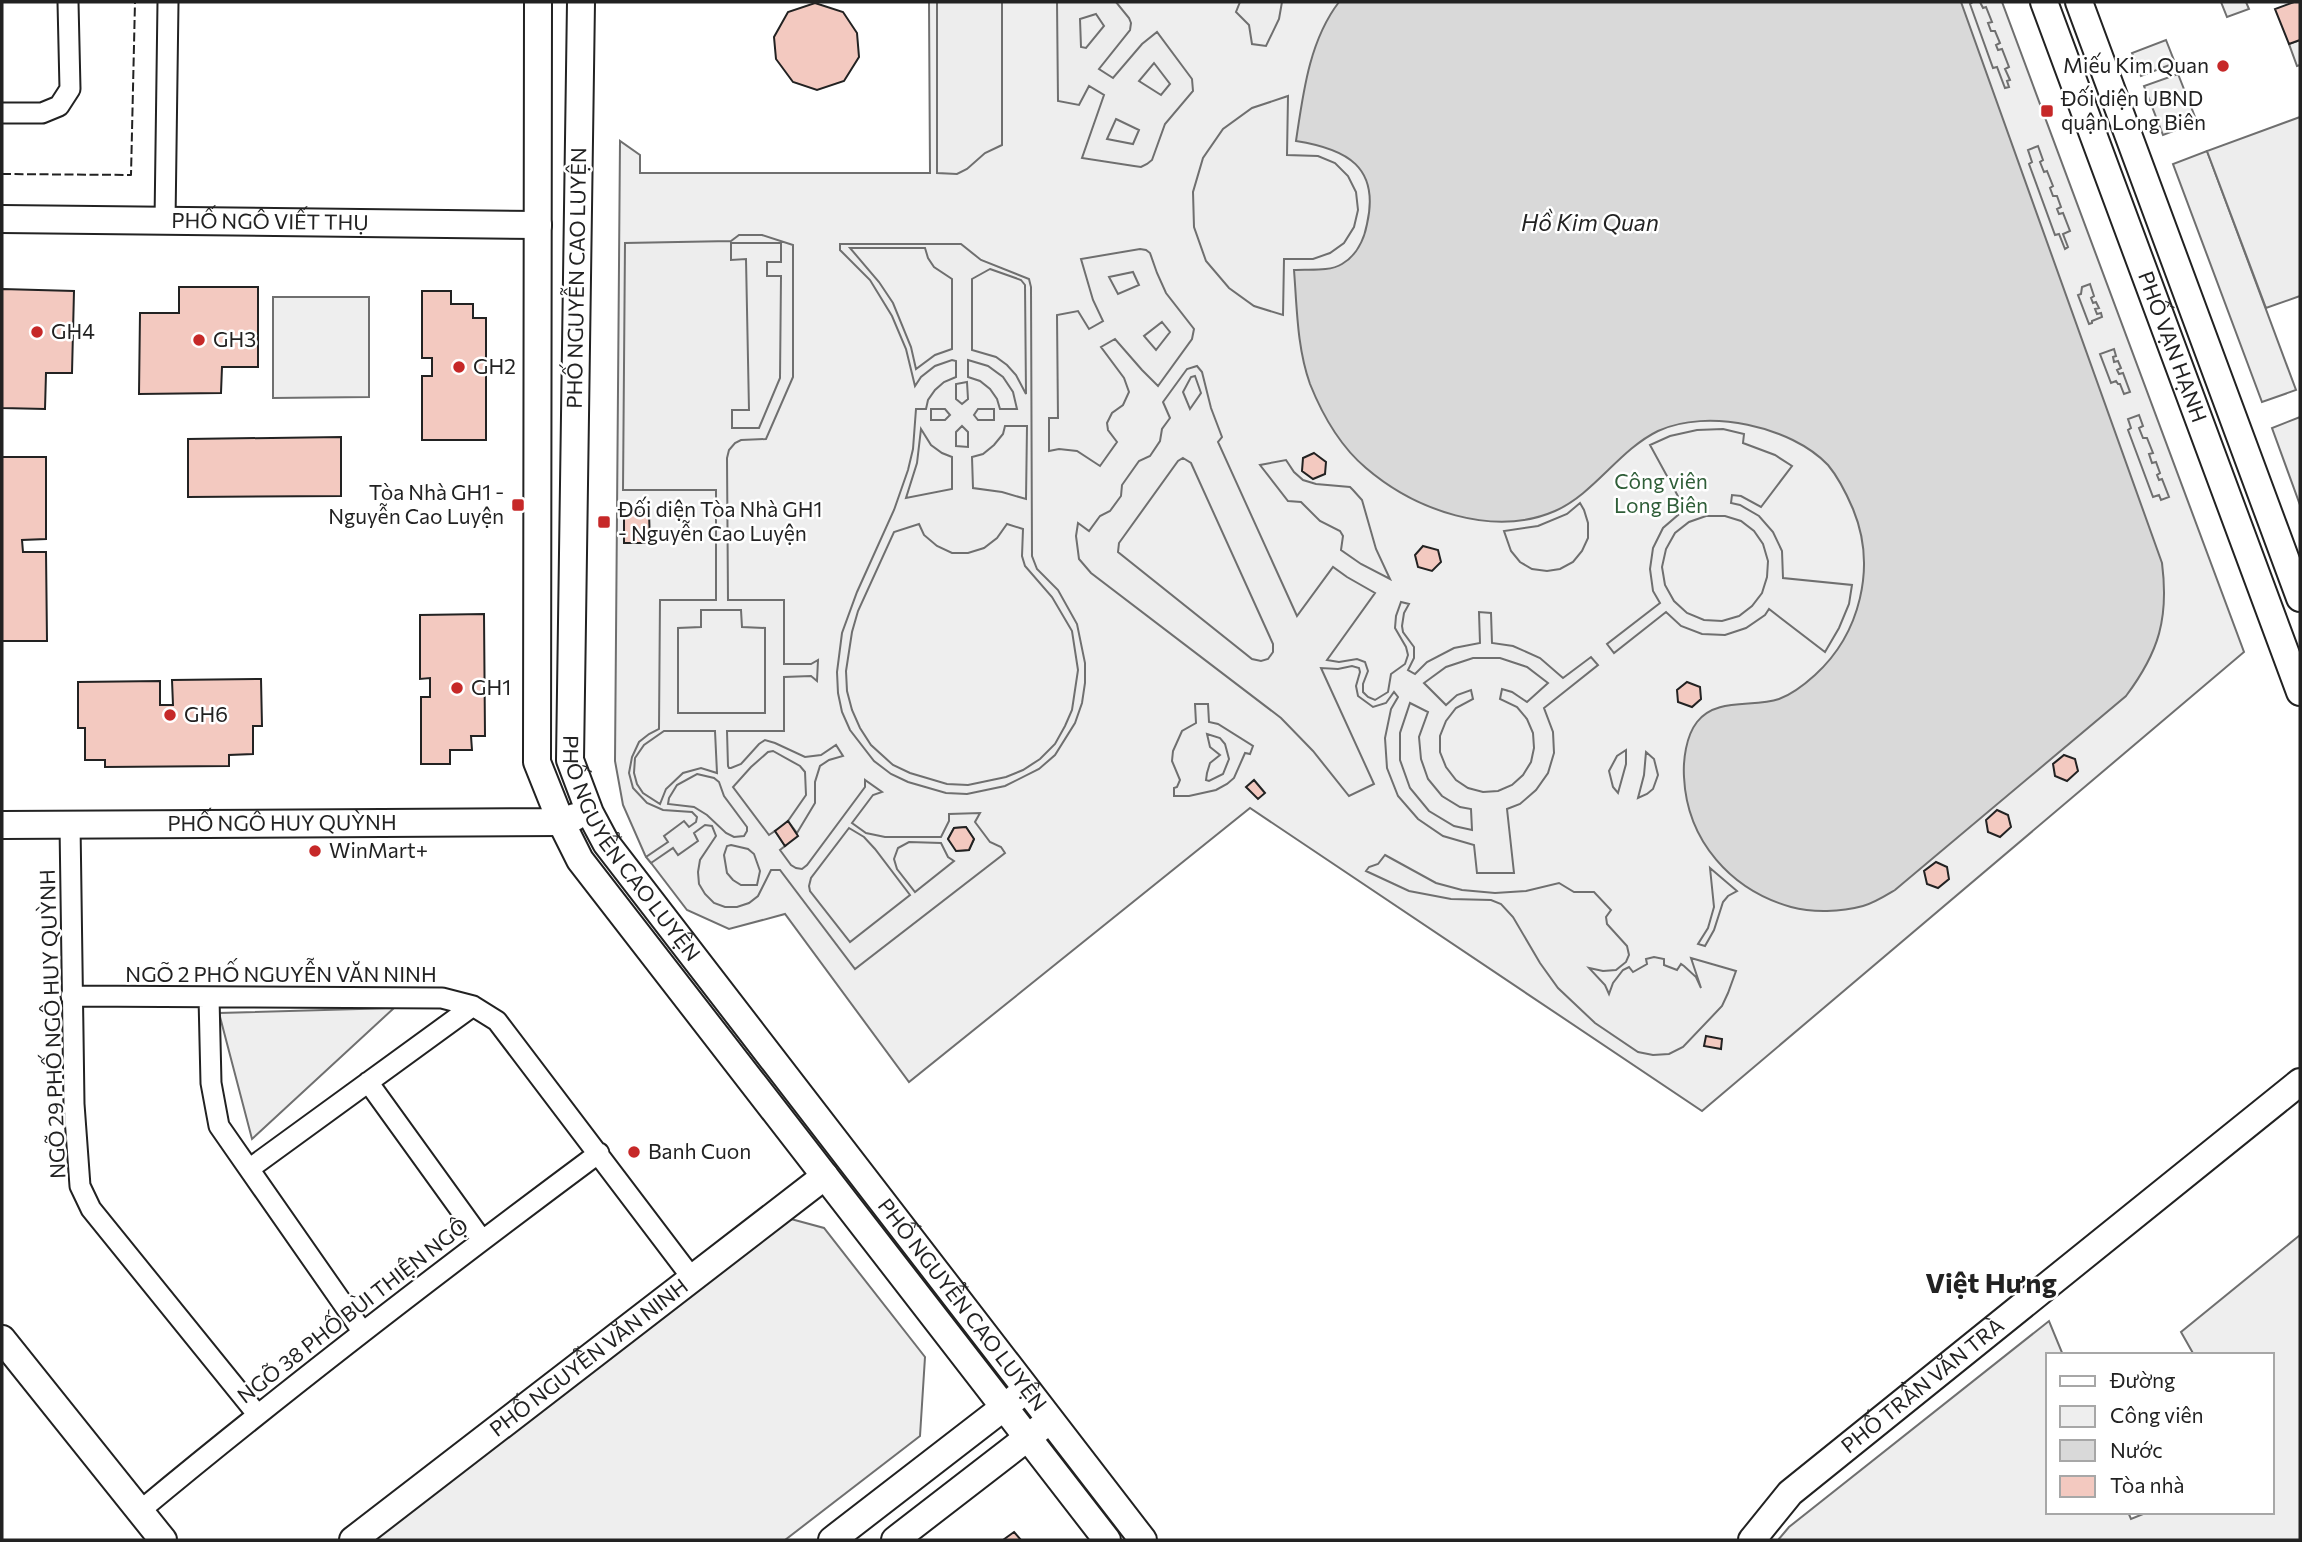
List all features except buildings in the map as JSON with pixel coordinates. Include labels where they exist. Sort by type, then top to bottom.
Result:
[{"type":"street","points":[[2,113],[42,113],[60,106],[70,89],[68,2]]},
{"type":"street","points":[[165,221],[168,2]]},
{"type":"street","name":"PHỐ NGUYỄN CAO LUYỆN","points":[[538,2],[537,762],[561,822],[580,860],[1107,1540]]},
{"type":"street","name":"PHỐ NGUYỄN CAO LUYỆN","points":[[581,2],[570,760],[590,813],[606,843],[1143,1540]]},
{"type":"street","name":"PHỐ VẠN HẠNH","points":[[2044,2],[2300,692]]},
{"type":"street","name":"PHỐ VẠN HẠNH","points":[[2079,2],[2300,598]]},
{"type":"street","name":"PHỐ NGÔ VIẾT THỤ","points":[[2,219],[538,225]]},
{"type":"street","name":"PHỐ NGÔ HUY QUỲNH","points":[[2,825],[561,822],[590,813]]},
{"type":"street","name":"NGÕ 29 PHỐ NGÔ HUY QUỲNH","points":[[70,824],[71,996],[74,1104],[80,1186],[91,1209],[257,1413]]},
{"type":"street","name":"NGÕ 2 PHỐ NGUYỄN VĂN NINH","points":[[71,996],[442,998],[473,1006],[496,1021],[692,1278]]},
{"type":"street","points":[[209,997],[211,1083],[219,1126],[362,1331]]},
{"type":"street","points":[[248,1169],[473,1006]]},
{"type":"street","points":[[368,1082],[482,1240]]},
{"type":"street","name":"PHỐ TRẦN VĂN TRÀ","points":[[1752,1540],[1790,1493],[2300,1082]]},
{"type":"street","name":"NGÕ 38 PHỐ BÙI THIỆN NGỘ","points":[[141,1510],[257,1413],[362,1331],[599,1153]]},
{"type":"street","name":"PHỐ NGUYỄN VĂN NINH","points":[[353,1540],[825,1176]]},
{"type":"street","points":[[2,1339],[163,1540]]},
{"type":"street","points":[[832,1540],[1027,1390]]},
{"type":"street","points":[[895,1540],[1050,1420]]},
{"type":"green space","name":"Công viên Long Biên","points":[[929,2],[2002,2],[2244,652],[1702,1111],[1250,808],[909,1082],[785,914],[729,929],[687,910],[645,855],[623,805],[615,761],[620,141],[640,155],[640,173],[930,173]]},
{"type":"green space","points":[[2221,2],[2246,2],[2249,9],[2227,17]]},
{"type":"green space","points":[[2166,40],[2175,63],[2141,76],[2132,53]]},
{"type":"green space","points":[[2300,40],[2300,65],[2297,66],[2289,44]]},
{"type":"green space","points":[[2178,74],[2197,122],[2163,135],[2144,86]]},
{"type":"green space","points":[[2207,151],[2296,390],[2262,402],[2173,164]]},
{"type":"green space","points":[[273,297],[369,297],[369,397],[273,398]]},
{"type":"green space","points":[[2300,417],[2300,505],[2272,428]]},
{"type":"green space","points":[[394,1008],[252,1139],[219,1013]]},
{"type":"green space","points":[[791,1219],[824,1228],[925,1357],[920,1436],[785,1540],[374,1540]]},
{"type":"green space","points":[[2300,1235],[2300,1540],[1778,1540],[1789,1527],[2049,1321],[2062,1353],[2046,1353],[2046,1514],[2129,1514],[2131,1519],[2143,1514],[2274,1514],[2274,1353],[2193,1353],[2181,1332]]},
{"type":"shaded area","points":[[937,2],[1002,2],[1002,145],[985,153],[957,174],[937,173]]},
{"type":"shaded area","points":[[1057,2],[1116,2],[1129,18],[1130,30],[1099,69],[1113,78],[1142,44],[1157,32],[1192,79],[1193,91],[1165,124],[1152,160],[1141,167],[1082,158],[1104,95],[1089,86],[1079,105],[1058,101]],"holes":[[[1096,14],[1104,26],[1086,48],[1081,47],[1080,19]],[[1154,63],[1170,84],[1161,95],[1139,81]],[[1116,119],[1139,130],[1133,144],[1107,139]]]},
{"type":"shaded area","points":[[1240,2],[1282,2],[1279,19],[1266,46],[1252,44],[1249,25],[1236,12]]},
{"type":"shaded area","points":[[1980,2],[1983,8],[1986,7],[1992,22],[1988,23],[1991,31],[1995,31],[2000,43],[1996,45],[1998,50],[2002,49],[2009,67],[2005,69],[2010,80],[2007,81],[2009,87],[2005,88],[1997,67],[1993,68],[1970,4]]},
{"type":"shaded area","points":[[1288,96],[1287,155],[1318,156],[1335,163],[1348,176],[1356,192],[1358,210],[1354,227],[1344,243],[1330,253],[1313,259],[1284,259],[1283,315],[1254,306],[1229,288],[1206,261],[1194,227],[1193,192],[1203,158],[1223,129],[1252,108]]},
{"type":"shaded area","points":[[2300,117],[2300,296],[2266,308],[2207,151]]},
{"type":"shaded area","points":[[2038,146],[2043,160],[2040,162],[2053,186],[2050,188],[2053,196],[2057,196],[2061,207],[2057,209],[2059,214],[2063,213],[2070,231],[2063,234],[2068,247],[2065,249],[2059,234],[2055,235],[2029,164],[2032,162],[2028,150]]},
{"type":"shaded area","points":[[739,235],[762,235],[793,245],[793,377],[766,439],[741,440],[729,450],[728,600],[784,600],[784,664],[811,664],[818,660],[817,681],[811,676],[784,677],[784,731],[727,731],[728,766],[731,768],[741,764],[765,740],[805,757],[821,755],[836,745],[843,756],[820,766],[815,782],[815,803],[797,833],[788,821],[806,795],[805,772],[800,766],[773,751],[768,752],[733,787],[769,835],[775,831],[785,846],[780,850],[796,868],[802,869],[807,865],[865,787],[865,780],[882,792],[873,795],[852,823],[866,833],[885,837],[941,837],[949,821],[949,814],[980,813],[975,822],[990,842],[1001,847],[1005,853],[855,969],[780,870],[771,870],[758,896],[737,907],[714,903],[705,894],[699,884],[698,872],[700,860],[716,836],[712,826],[705,825],[694,833],[698,841],[678,855],[673,848],[651,863],[646,857],[668,842],[664,836],[684,821],[689,827],[696,822],[697,817],[692,812],[663,810],[647,803],[633,788],[629,773],[639,742],[659,729],[660,600],[716,600],[716,490],[623,490],[625,243],[731,241]],"holes":[[[731,243],[781,243],[781,262],[767,262],[767,276],[781,276],[780,378],[759,428],[732,428],[732,410],[749,410],[746,259],[731,260]],[[701,610],[741,610],[742,627],[765,628],[765,713],[678,713],[678,628],[701,627]],[[664,731],[715,731],[717,773],[701,768],[683,773],[666,789],[660,804],[643,793],[637,784],[634,773],[635,758],[644,745]],[[697,774],[714,778],[719,782],[724,796],[747,827],[747,831],[744,836],[734,837],[694,807],[668,804],[677,785]],[[966,827],[974,839],[969,850],[957,851],[948,839],[954,828]],[[849,828],[864,837],[875,849],[910,895],[850,942],[810,891],[811,878]],[[909,842],[941,843],[948,857],[954,861],[915,892],[897,869],[894,859],[898,848]],[[731,845],[748,849],[754,854],[760,871],[757,885],[741,885],[733,880],[727,873],[724,855],[727,846]]]},
{"type":"shaded area","points":[[840,244],[961,244],[981,260],[1029,279],[1032,556],[1037,569],[1058,590],[1077,624],[1085,663],[1085,683],[1075,723],[1055,755],[1039,769],[1005,786],[967,794],[946,793],[908,782],[891,774],[874,761],[850,730],[842,712],[837,672],[842,633],[908,470],[913,449],[916,409],[926,409],[935,390],[956,377],[956,361],[935,366],[921,377],[915,386],[906,349],[892,316],[870,280],[840,250]],"holes":[[[850,248],[925,248],[934,267],[952,279],[952,349],[935,355],[916,369],[911,347],[893,303]],[[990,269],[1021,280],[1025,285],[1026,394],[1007,365],[996,357],[972,350],[972,279]],[[968,360],[988,366],[1003,377],[1013,392],[1017,409],[1000,409],[990,389],[980,381],[968,377]],[[967,382],[968,399],[962,404],[956,399],[956,384]],[[931,409],[945,409],[950,415],[945,420],[931,420]],[[978,409],[994,409],[994,420],[978,420],[974,415]],[[962,426],[968,432],[968,447],[956,446],[956,432]],[[1005,426],[1027,426],[1026,499],[973,488],[972,457],[983,454],[1003,434]],[[921,429],[931,445],[952,457],[952,489],[906,498],[917,463]],[[919,524],[924,535],[937,546],[952,553],[968,553],[984,548],[997,538],[1007,524],[1023,529],[1022,556],[1025,566],[1052,597],[1072,631],[1078,670],[1072,710],[1055,744],[1040,759],[1006,777],[968,785],[947,784],[910,773],[893,765],[871,745],[852,710],[846,671],[858,611],[894,532]]]},
{"type":"shaded area","points":[[1146,250],[1150,253],[1166,293],[1194,329],[1192,339],[1158,386],[1115,339],[1101,347],[1124,378],[1129,392],[1123,405],[1112,413],[1107,423],[1108,430],[1117,442],[1100,466],[1077,451],[1049,451],[1049,418],[1058,418],[1057,315],[1078,311],[1089,329],[1103,321],[1093,300],[1081,259]],"holes":[[[1133,272],[1139,285],[1118,294],[1109,277]],[[1162,322],[1170,332],[1156,350],[1144,336]]]},
{"type":"shaded area","points":[[2090,284],[2094,296],[2091,298],[2099,308],[2095,309],[2102,317],[2089,324],[2078,295],[2081,294],[2082,287]]},
{"type":"shaded area","points":[[2114,349],[2114,362],[2118,361],[2121,368],[2117,370],[2119,374],[2123,373],[2130,392],[2124,394],[2120,384],[2116,381],[2111,383],[2100,354]]},
{"type":"shaded area","points":[[1197,366],[1202,372],[1222,437],[1218,442],[1297,616],[1333,567],[1375,593],[1327,660],[1339,662],[1357,659],[1365,662],[1368,671],[1363,692],[1368,697],[1375,700],[1388,692],[1391,674],[1405,664],[1408,655],[1406,647],[1395,628],[1401,602],[1409,604],[1402,626],[1403,632],[1414,647],[1414,658],[1408,670],[1415,674],[1427,662],[1454,648],[1480,643],[1479,612],[1491,613],[1492,643],[1513,646],[1540,658],[1563,678],[1591,657],[1598,665],[1544,708],[1553,732],[1554,753],[1548,773],[1536,790],[1520,804],[1507,809],[1514,873],[1477,873],[1474,845],[1443,836],[1418,819],[1398,796],[1387,768],[1385,738],[1391,709],[1398,697],[1394,692],[1386,703],[1373,707],[1358,696],[1356,686],[1359,668],[1321,668],[1374,784],[1349,796],[1313,751],[1281,718],[1091,573],[1079,559],[1076,536],[1078,523],[1089,531],[1121,496],[1122,485],[1139,461],[1150,456],[1170,418],[1163,402],[1187,369]],"holes":[[[1195,376],[1201,393],[1190,409],[1183,392],[1191,377]],[[1183,458],[1191,463],[1273,644],[1273,652],[1268,659],[1252,659],[1118,552],[1119,543],[1178,461]],[[1473,658],[1500,658],[1527,667],[1548,683],[1527,702],[1502,689],[1500,699],[1517,707],[1527,719],[1533,733],[1531,762],[1523,775],[1512,785],[1498,791],[1483,792],[1468,788],[1456,780],[1446,767],[1440,752],[1440,736],[1446,721],[1456,708],[1473,699],[1471,690],[1457,695],[1446,705],[1424,683],[1446,667]],[[1410,703],[1428,712],[1419,737],[1421,759],[1428,779],[1442,796],[1460,807],[1471,809],[1472,830],[1454,826],[1429,811],[1410,788],[1400,760],[1400,733]]]},
{"type":"shaded area","points":[[2139,415],[2143,426],[2139,428],[2143,438],[2147,438],[2153,453],[2149,454],[2152,463],[2156,462],[2160,473],[2157,475],[2159,480],[2162,479],[2169,497],[2161,500],[2159,495],[2153,497],[2128,430],[2131,428],[2128,419]]},
{"type":"shaded area","points":[[1723,429],[1744,434],[1743,443],[1775,455],[1792,466],[1761,507],[1741,496],[1732,495],[1731,503],[1759,516],[1773,532],[1782,551],[1783,578],[1852,585],[1849,604],[1825,652],[1769,609],[1746,628],[1725,635],[1702,634],[1681,626],[1666,612],[1614,653],[1607,644],[1660,603],[1653,591],[1650,569],[1653,548],[1663,528],[1685,509],[1650,445],[1670,436],[1697,430]],"holes":[[[1706,516],[1725,516],[1741,521],[1754,531],[1763,544],[1768,561],[1767,577],[1762,593],[1752,606],[1739,616],[1722,621],[1704,620],[1687,613],[1674,601],[1665,585],[1662,567],[1666,549],[1675,533],[1689,522]]]},
{"type":"shaded area","points":[[1286,460],[1303,480],[1350,487],[1362,500],[1376,549],[1390,579],[1341,550],[1343,536],[1340,531],[1320,521],[1301,502],[1288,501],[1260,465]]},
{"type":"shaded area","points":[[1580,503],[1588,523],[1588,538],[1573,562],[1560,569],[1547,571],[1532,569],[1520,562],[1511,551],[1504,531],[1538,526],[1567,514]]},
{"type":"shaded area","points":[[1195,704],[1208,704],[1209,722],[1218,724],[1253,746],[1250,754],[1245,753],[1234,778],[1227,784],[1216,790],[1189,796],[1174,796],[1174,788],[1180,780],[1172,761],[1173,751],[1182,731],[1196,723]],"holes":[[[1207,734],[1220,738],[1225,744],[1229,759],[1223,774],[1209,781],[1206,780],[1210,763],[1220,755],[1210,747]]]},
{"type":"shaded area","points":[[1626,750],[1626,764],[1618,793],[1613,787],[1609,771],[1617,756]]},
{"type":"shaded area","points":[[1646,752],[1654,759],[1658,775],[1653,789],[1638,798],[1644,775]]},
{"type":"shaded area","points":[[1385,855],[1436,883],[1462,890],[1495,893],[1526,891],[1559,883],[1574,892],[1594,892],[1611,910],[1606,917],[1607,924],[1627,946],[1629,955],[1626,962],[1616,970],[1589,968],[1605,985],[1609,994],[1623,970],[1629,967],[1633,972],[1647,964],[1646,959],[1654,957],[1664,959],[1664,965],[1677,970],[1681,964],[1696,977],[1701,988],[1691,958],[1736,971],[1728,993],[1722,1006],[1683,1047],[1669,1054],[1638,1052],[1595,1023],[1558,988],[1513,917],[1501,904],[1491,900],[1451,899],[1409,891],[1366,871],[1378,864]]},
{"type":"shaded area","points":[[1710,868],[1737,891],[1723,902],[1714,930],[1705,946],[1698,944],[1708,928],[1714,907]]},
{"type":"water","name":"Hồ Kim Quan","points":[[1339,2],[1961,2],[2162,563],[2164,601],[2159,634],[2147,664],[2126,696],[1895,890],[1871,903],[1836,911],[1800,909],[1749,889],[1732,875],[1716,860],[1703,842],[1694,822],[1684,777],[1688,741],[1693,728],[1705,714],[1724,706],[1779,699],[1802,686],[1831,658],[1853,620],[1863,576],[1864,554],[1851,504],[1832,470],[1812,451],[1771,431],[1724,421],[1678,424],[1658,431],[1631,449],[1569,503],[1531,519],[1506,522],[1456,515],[1431,507],[1386,483],[1357,460],[1333,429],[1310,384],[1300,342],[1294,270],[1325,269],[1342,264],[1359,247],[1367,224],[1369,188],[1356,164],[1330,149],[1296,141],[1314,51]]},
{"type":"fence","points":[[2,174],[131,175],[135,2]]},
{"type":"place","name":"Miếu Kim Quan","points":[[2223,66]]},
{"type":"place","name":"Đối diện UBND quận Long Biên","points":[[2047,111]]},
{"type":"place","name":"GH4","points":[[37,332]]},
{"type":"place","name":"GH3","points":[[199,340]]},
{"type":"place","name":"GH2","points":[[459,367]]},
{"type":"place","name":"Tòa Nhà GH1 - Nguyễn Cao Luyện","points":[[518,505]]},
{"type":"place","name":"Đối diện Tòa Nhà GH1 - Nguyễn Cao Luyện","points":[[604,522]]},
{"type":"place","name":"GH1","points":[[457,688]]},
{"type":"place","name":"GH6","points":[[170,715]]},
{"type":"place","name":"WinMart+","points":[[315,851]]},
{"type":"place","name":"Banh Cuon","points":[[634,1152]]},
{"type":"district","name":"Việt Hưng","points":[[1991,1283]]}]
